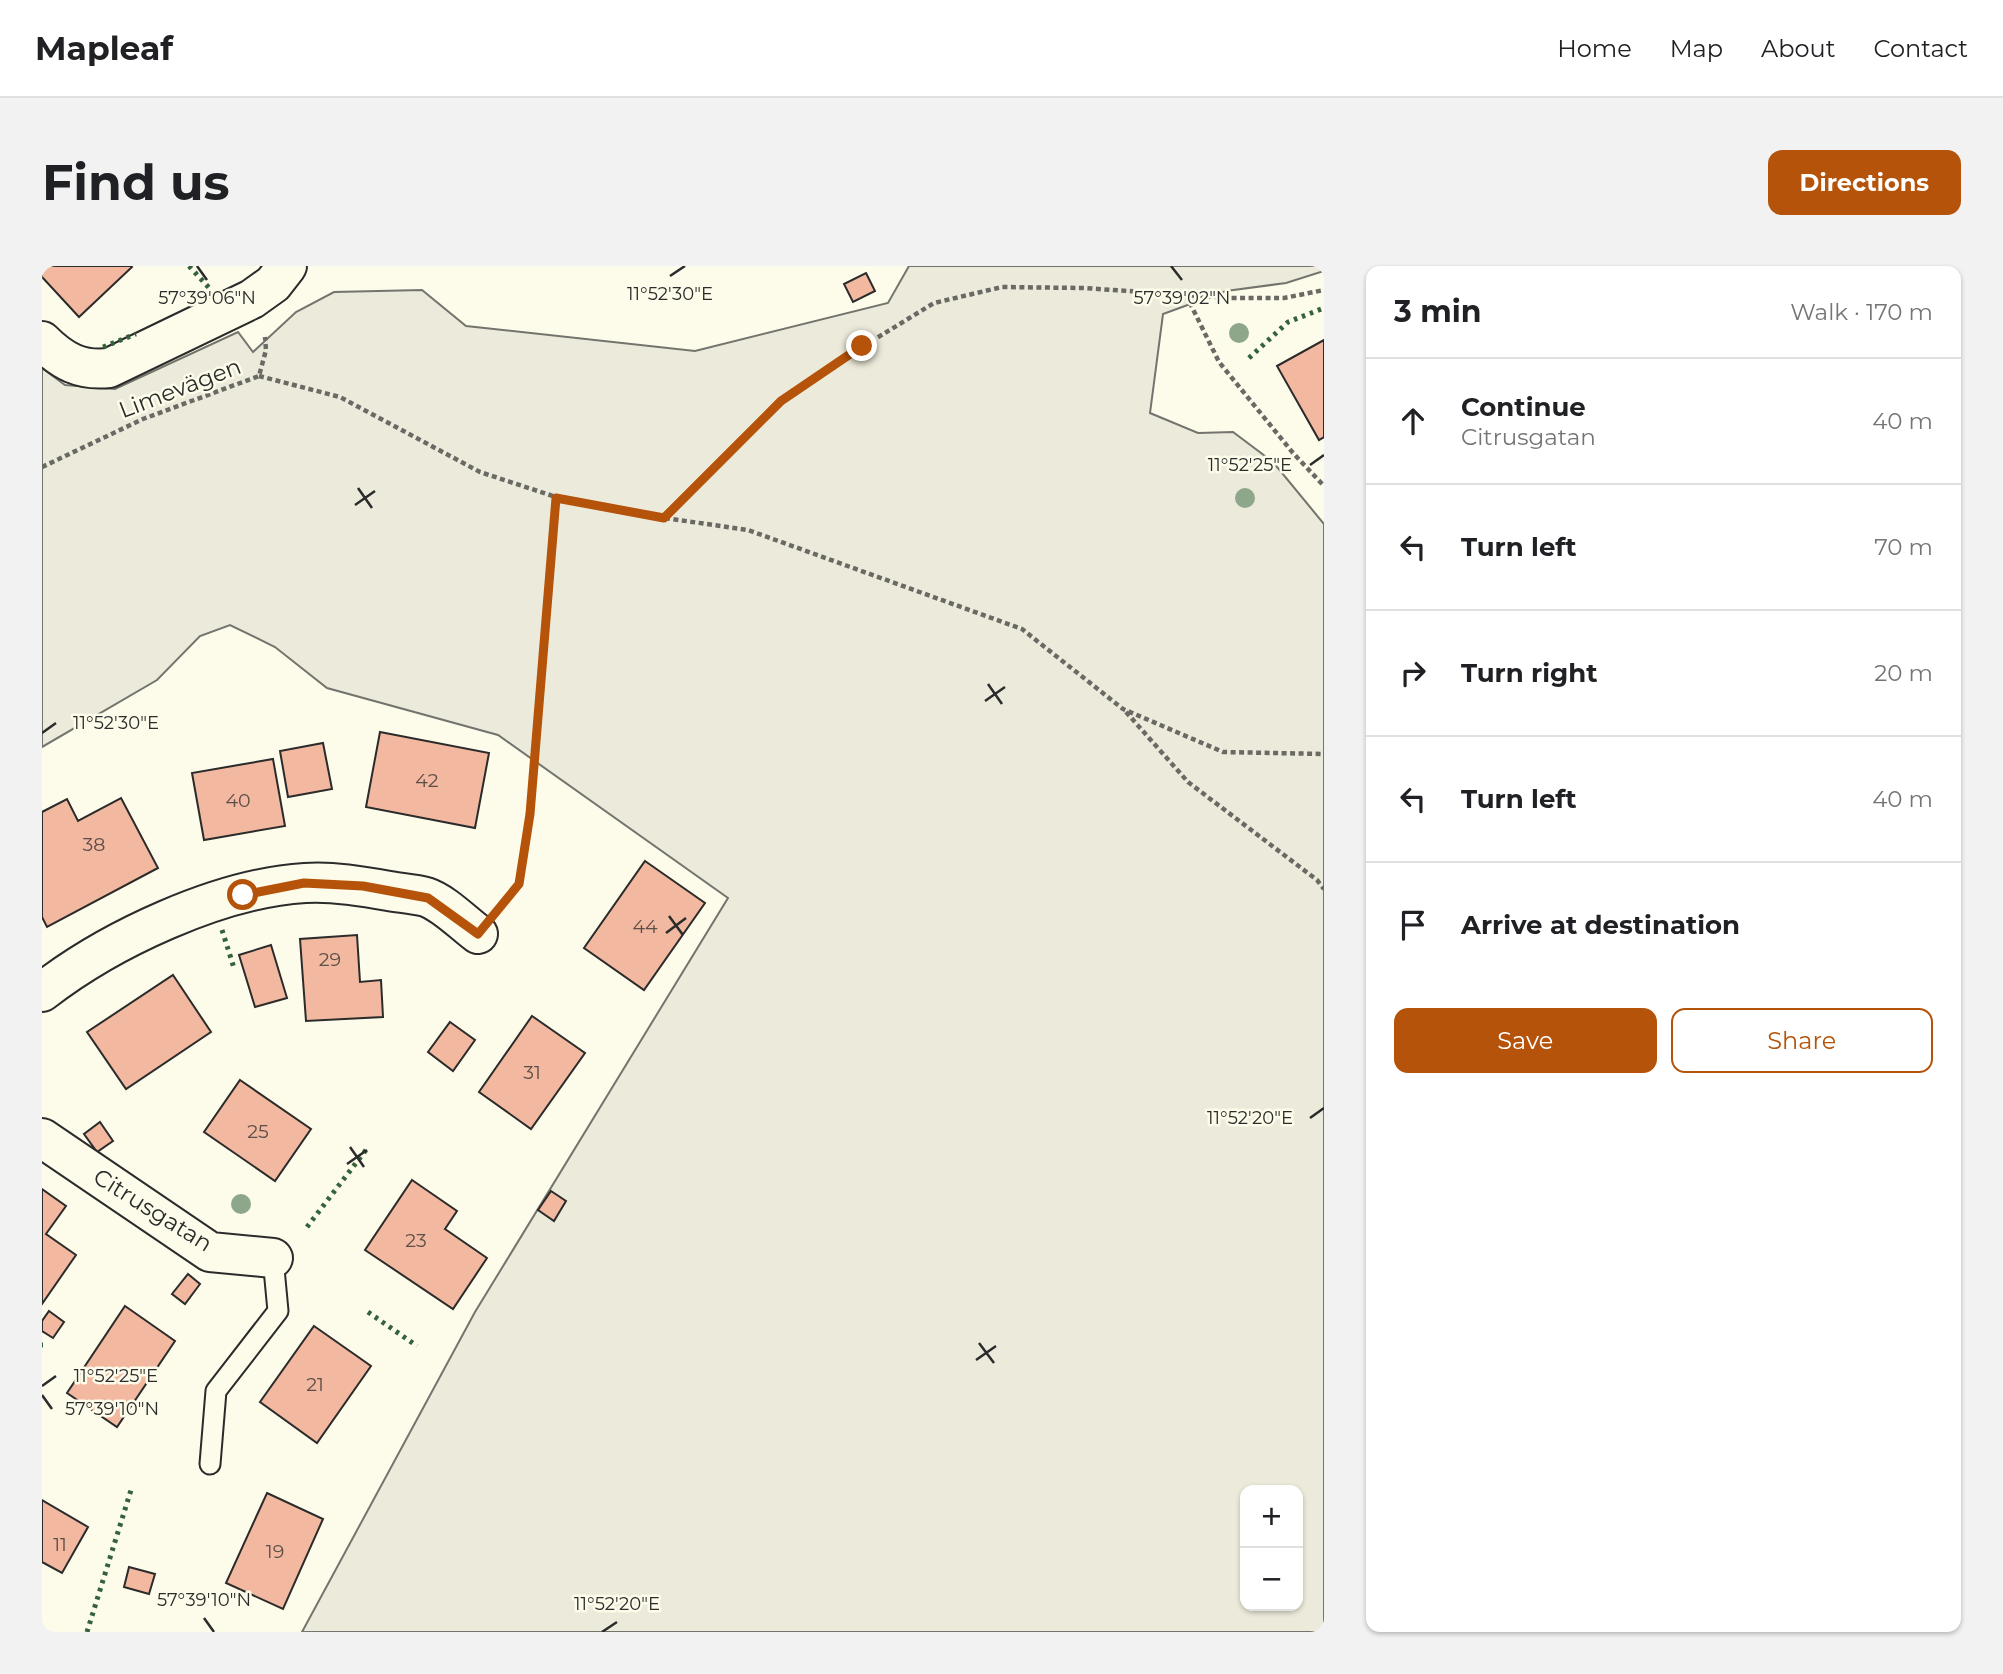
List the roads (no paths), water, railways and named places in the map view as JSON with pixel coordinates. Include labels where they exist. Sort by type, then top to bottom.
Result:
[{"type":"street","points":[[42,341],[66,362],[88,370],[109,368],[251,299],[273,284],[287,266]]},
{"type":"street","points":[[42,992],[68,972],[135,933],[186,911],[243,895],[304,883],[363,886],[428,898],[478,934]]},
{"type":"street","name":"Citrusgatan","points":[[42,1138],[210,1252],[273,1258]]},
{"type":"lane","points":[[210,1464],[216,1391],[278,1311],[273,1258]]}]
